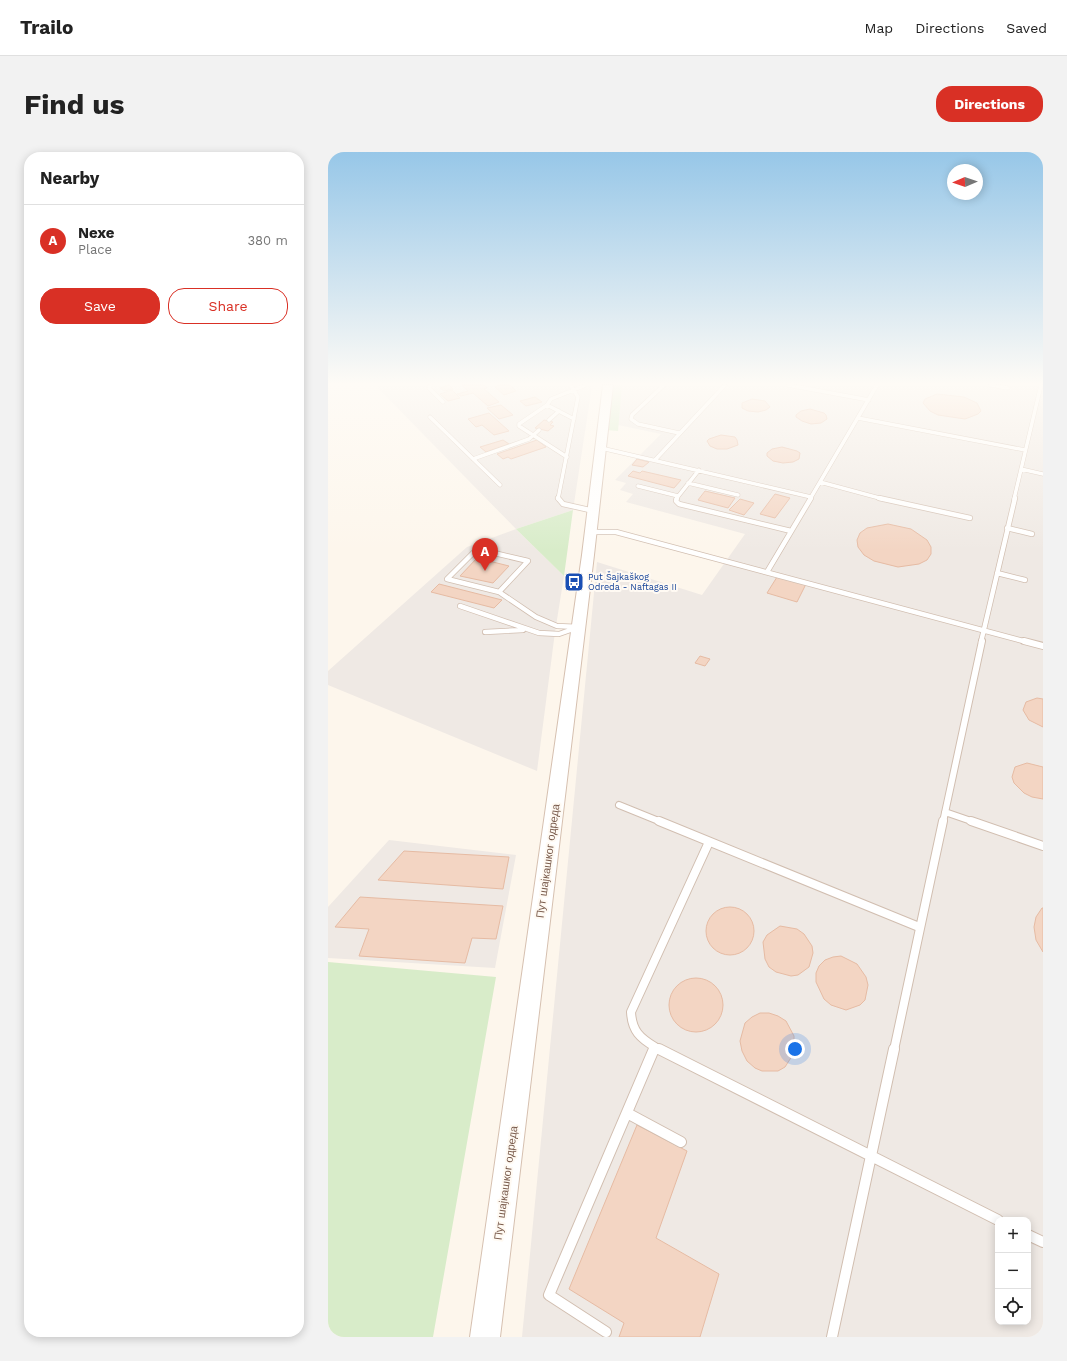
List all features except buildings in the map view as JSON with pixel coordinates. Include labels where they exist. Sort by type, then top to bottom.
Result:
[{"type":"street","name":"Пут шајкашког одреда","points":[[485,1337],[579,627],[602,440]]},
{"type":"lane","points":[[454,440],[500,485]]},
{"type":"lane","points":[[473,459],[523,440]]},
{"type":"lane","points":[[541,440],[567,456]]},
{"type":"lane","points":[[570,440],[558,499],[563,504],[594,511]]},
{"type":"lane","points":[[655,460],[673,440]]},
{"type":"lane","points":[[767,572],[845,440]]},
{"type":"lane","points":[[974,440],[1025,450]]},
{"type":"lane","points":[[832,1337],[872,1157],[919,927],[984,630],[1028,440]]},
{"type":"lane","points":[[556,450],[568,448]]},
{"type":"lane","points":[[601,448],[811,497]]},
{"type":"lane","points":[[699,470],[678,496],[676,501],[684,506],[791,531]]},
{"type":"lane","points":[[1021,470],[1043,474]]},
{"type":"lane","points":[[820,482],[874,497],[970,518]]},
{"type":"lane","points":[[688,483],[738,495]]},
{"type":"lane","points":[[638,486],[678,496]]},
{"type":"lane","points":[[1008,528],[1032,534]]},
{"type":"lane","points":[[591,532],[616,532],[1043,646]]},
{"type":"lane","points":[[499,592],[528,561],[477,549],[447,579],[499,592],[536,617],[557,626],[579,627]]},
{"type":"lane","points":[[997,573],[1025,580]]},
{"type":"lane","points":[[460,606],[539,633]]},
{"type":"lane","points":[[485,632],[517,629],[539,633],[559,634],[579,627]]},
{"type":"lane","points":[[619,805],[919,927]]},
{"type":"lane","points":[[945,812],[1043,846]]},
{"type":"lane","points":[[709,842],[631,1012],[633,1030],[639,1037],[655,1047],[995,1218]]},
{"type":"lane","points":[[606,1332],[549,1295],[655,1047]]},
{"type":"lane","points":[[626,1114],[682,1142]]},
{"type":"lane","points":[[1031,1236],[1043,1242]]},
{"type":"shaded area","points":[[429,440],[584,440],[573,510],[516,529]]},
{"type":"shaded area","points":[[655,440],[1043,440],[1043,1337],[522,1337],[597,562],[702,595],[745,534],[626,502],[633,494],[620,490],[626,483],[615,480]]},
{"type":"shaded area","points":[[516,529],[564,576],[555,632],[537,771],[328,685],[328,671],[467,547]]},
{"type":"shaded area","points":[[389,840],[516,855],[495,968],[328,958],[328,907]]},
{"type":"green space","points":[[573,510],[564,576],[516,529]]},
{"type":"green space","points":[[328,962],[496,977],[433,1337],[328,1337]]},
{"type":"place","name":"Nexe","points":[[485,571]]},
{"type":"place","name":"Put Šajkaškog Odreda - Naftagas II","points":[[574,582]]}]
